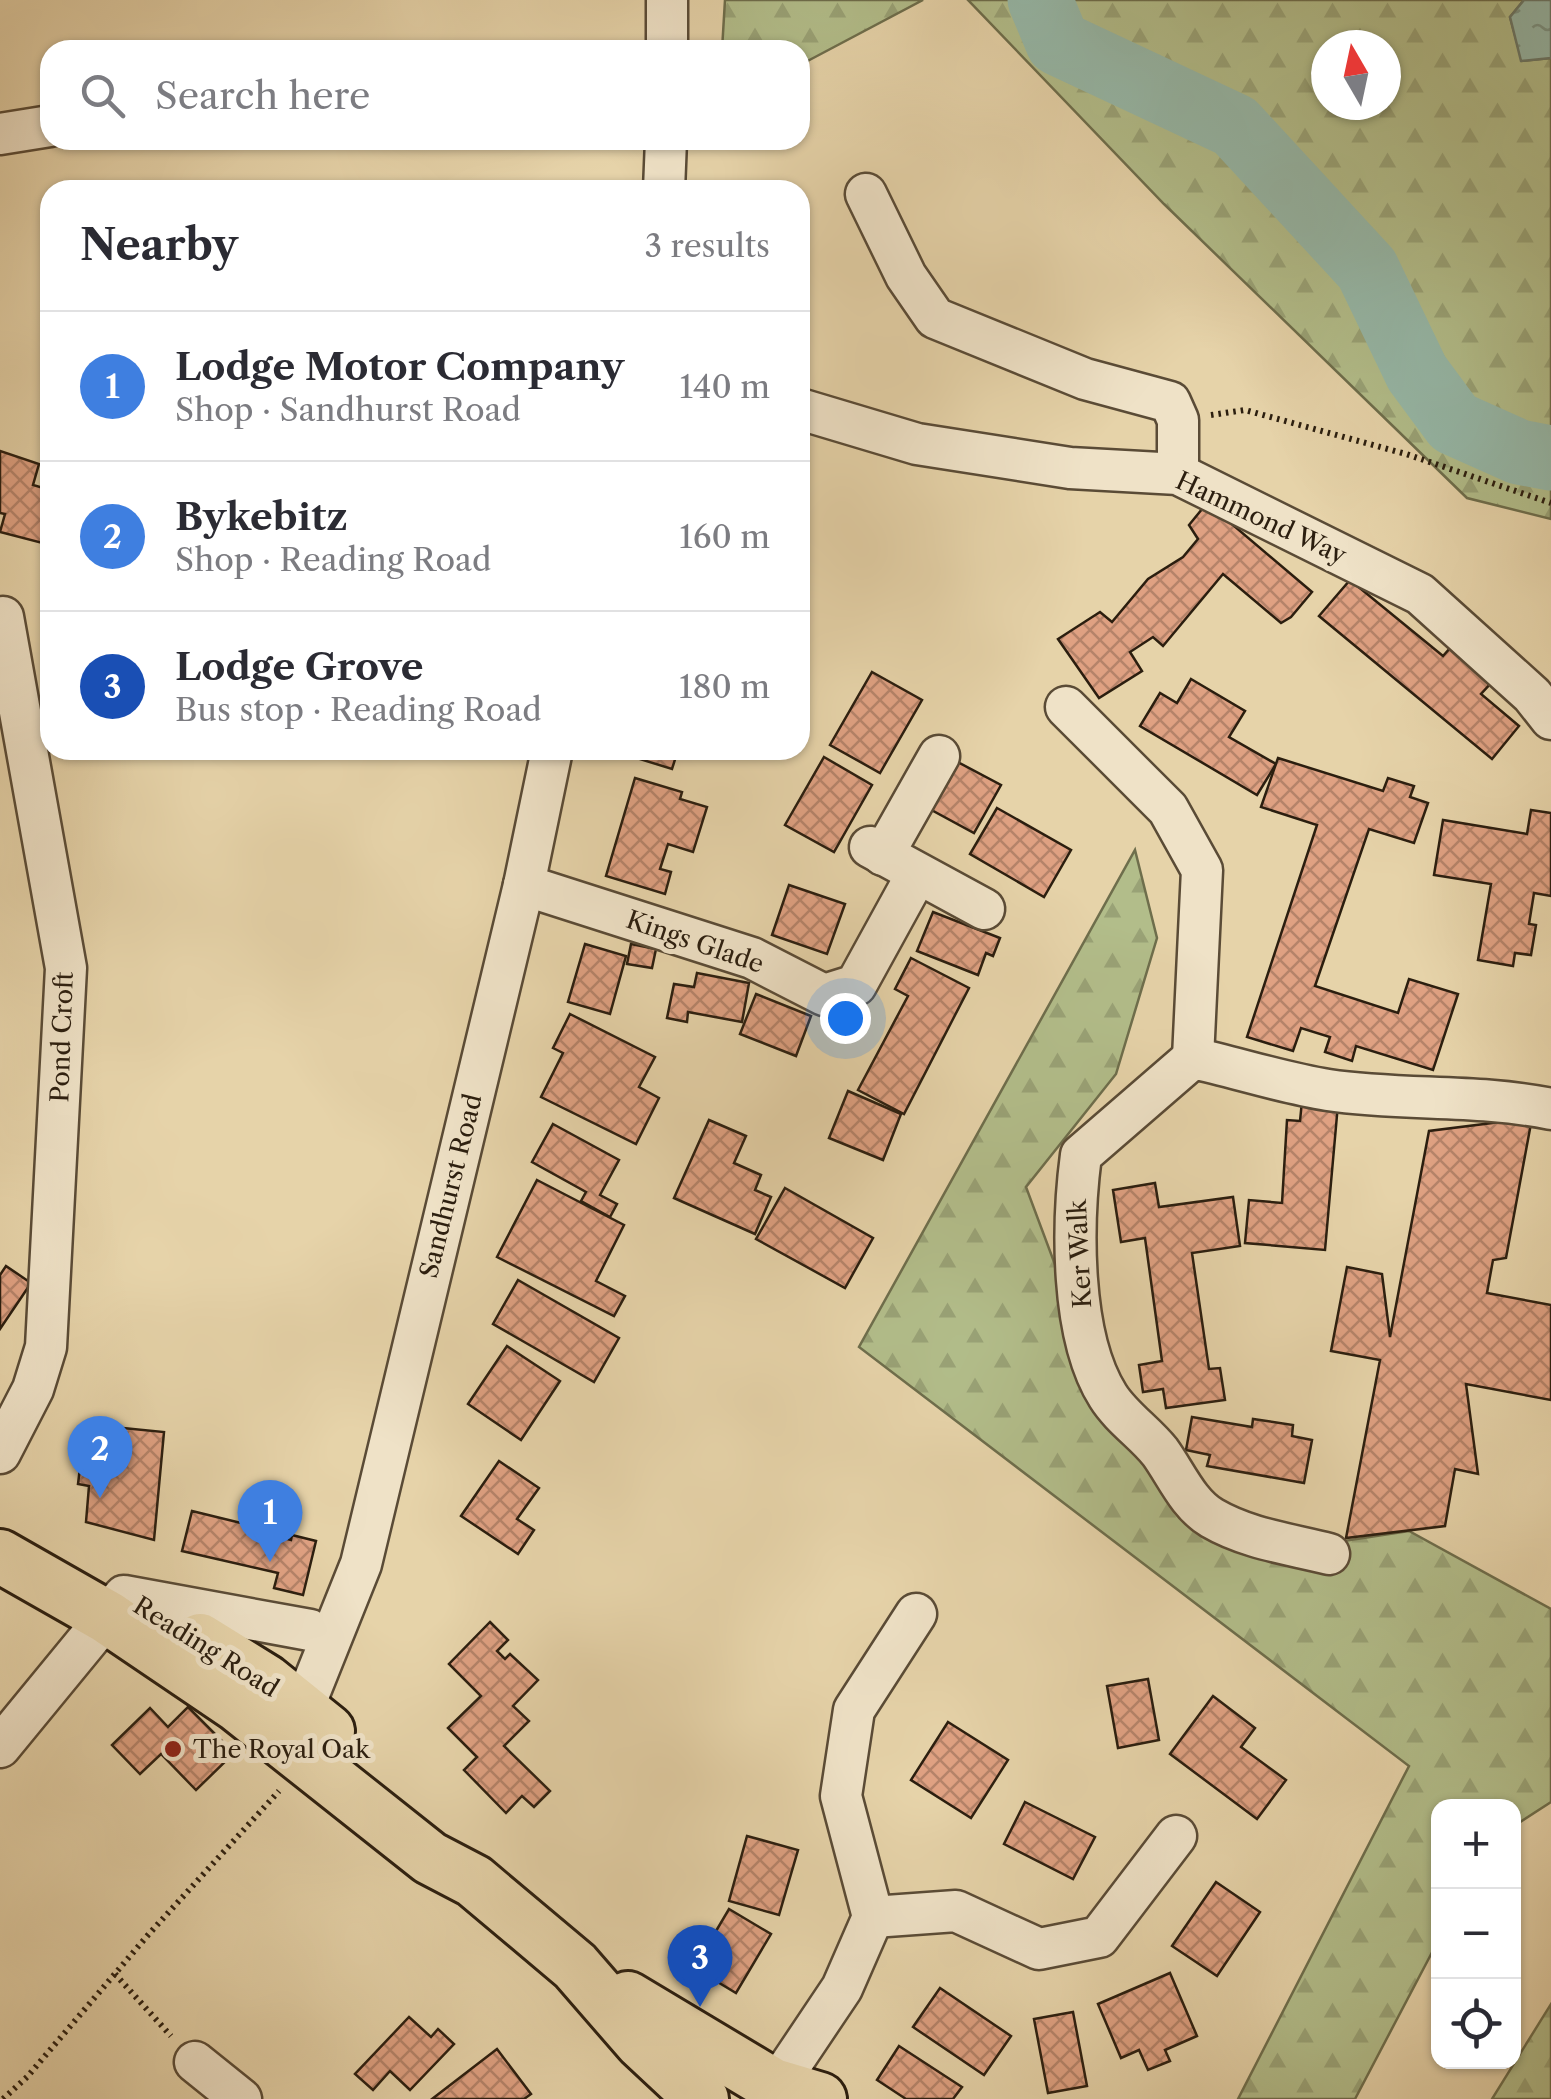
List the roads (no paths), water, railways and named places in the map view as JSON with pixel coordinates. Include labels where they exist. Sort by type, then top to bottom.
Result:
[{"type":"main road","name":"Reading Road","points":[[0,1524],[282,1721],[430,1858],[474,1880],[575,1966],[641,2042],[702,2099]]},
{"type":"main road","name":"Reading Road","points":[[0,1556],[116,1607]]},
{"type":"main road","name":"Reading Road","points":[[575,1966],[792,2094]]},
{"type":"street","points":[[666,40],[667,0]]},
{"type":"street","points":[[0,134],[40,128]]},
{"type":"street","points":[[664,180],[666,150]]},
{"type":"street","points":[[866,194],[906,276],[935,318],[1085,379],[1170,402],[1178,420],[1178,474]]},
{"type":"street","name":"Hammond Way","points":[[810,413],[918,444],[1070,468],[1178,474],[1420,594],[1532,695],[1551,719]]},
{"type":"street","name":"Pond Croft","points":[[0,1453],[16,1386],[46,1347],[66,968],[3,617]]},
{"type":"street","points":[[1066,707],[1168,808],[1202,870],[1193,1058],[1326,1090],[1551,1108]]},
{"type":"street","name":"Kings Glade","points":[[524,884],[752,958],[824,995],[856,985],[890,859],[938,756]]},
{"type":"street","name":"Sandhurst Road","points":[[282,1721],[291,1646],[325,1624],[361,1564],[524,884],[550,760]]},
{"type":"street","points":[[890,859],[984,909]]},
{"type":"street","name":"Ker Walk","points":[[1193,1058],[1081,1155],[1074,1206],[1078,1284],[1090,1353],[1108,1398],[1146,1433],[1177,1474],[1188,1496],[1208,1516],[1243,1533],[1329,1554]]},
{"type":"street","points":[[0,1746],[116,1607],[325,1624]]},
{"type":"street","points":[[792,2094],[787,2070],[842,1988],[873,1916],[841,1796],[854,1710],[916,1614]]},
{"type":"street","points":[[873,1916],[956,1911],[1039,1948],[1099,1937],[1176,1836]]},
{"type":"street","points":[[194,2062],[241,2099]]},
{"type":"water","points":[[1524,0],[1551,0],[1551,58],[1521,61],[1510,17]]},
{"type":"waterway","points":[[1040,0],[1058,43],[1235,126],[1367,269],[1417,373],[1454,423],[1519,452],[1551,458]]},
{"type":"place","name":"Bykebitz","points":[[100,1498]]},
{"type":"place","name":"Lodge Motor Company","points":[[270,1562]]},
{"type":"place","name":"The Royal Oak","points":[[173,1749]]},
{"type":"place","name":"Lodge Grove","points":[[700,2007]]}]
